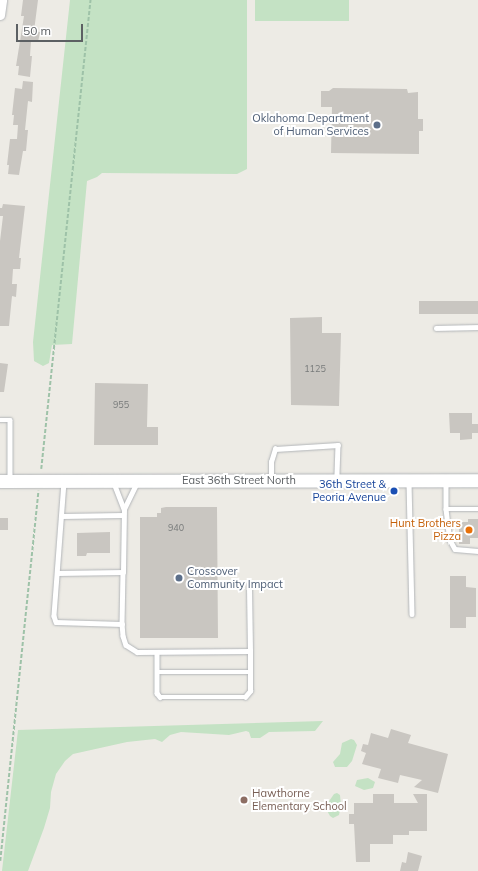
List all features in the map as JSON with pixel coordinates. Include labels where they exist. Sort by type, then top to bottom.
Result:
[{"type":"main road","name":"East 36th Street North","points":[[5,481],[478,480]]},
{"type":"street","points":[[0,15],[2,0]]},
{"type":"lane","points":[[436,328],[478,327]]},
{"type":"lane","points":[[0,420],[10,420],[5,481]]},
{"type":"lane","points":[[271,480],[271,462],[275,449],[338,445],[337,480]]},
{"type":"lane","points":[[113,480],[124,509]]},
{"type":"lane","points":[[138,480],[124,509],[123,515],[122,624],[124,641],[130,649],[137,652],[250,652]]},
{"type":"lane","points":[[409,480],[412,614]]},
{"type":"lane","points":[[446,480],[446,509],[450,540],[455,548],[478,551]]},
{"type":"lane","points":[[64,481],[54,616],[56,622],[122,624]]},
{"type":"lane","points":[[446,509],[478,509]]},
{"type":"lane","points":[[62,516],[123,515]]},
{"type":"lane","points":[[57,573],[123,572]]},
{"type":"lane","points":[[157,652],[157,693],[160,697],[245,697],[250,691],[249,584]]},
{"type":"lane","points":[[157,672],[250,672]]},
{"type":"path","points":[[0,861],[90,0]]},
{"type":"green space","points":[[70,0],[247,0],[247,169],[237,174],[102,173],[87,181],[72,344],[52,345],[49,363],[43,366],[34,361],[33,342]]},
{"type":"green space","points":[[255,0],[349,0],[349,21],[255,21]]},
{"type":"green space","points":[[323,721],[315,731],[269,732],[260,738],[251,738],[249,732],[246,731],[229,735],[181,732],[170,735],[162,742],[155,739],[127,742],[73,754],[65,761],[56,774],[51,792],[50,808],[28,871],[2,871],[18,730]]},
{"type":"green space","points":[[351,739],[354,740],[357,745],[352,761],[347,767],[335,767],[333,762],[340,754],[342,743]]},
{"type":"green space","points":[[368,778],[375,782],[373,788],[364,790],[355,786],[357,780]]},
{"type":"green space","points":[[337,793],[340,795],[341,805],[339,815],[333,818],[330,816],[325,807],[334,794]]},
{"type":"building","points":[[23,0],[38,0],[34,31],[40,32],[38,42],[31,41],[30,56],[32,56],[30,77],[18,75],[19,66],[16,66],[24,16],[21,16]]},
{"type":"building","points":[[23,81],[33,82],[32,102],[28,101],[25,130],[28,130],[26,151],[23,151],[19,175],[8,174],[9,165],[7,165],[10,139],[17,139],[18,125],[13,125],[14,115],[12,115],[15,88],[22,89]]},
{"type":"building","name":"Oklahoma Department of Human Services","points":[[333,88],[407,89],[408,93],[418,92],[418,119],[423,119],[423,131],[419,131],[419,154],[331,153],[332,107],[321,107],[321,91],[329,91]]},
{"type":"building","points":[[3,204],[25,206],[19,258],[21,258],[20,269],[13,269],[12,284],[17,284],[16,297],[12,296],[9,326],[0,326],[0,241],[3,216],[0,216],[0,208],[2,208]]},
{"type":"building","points":[[419,301],[478,301],[478,314],[419,314]]},
{"type":"building","points":[[322,317],[322,333],[341,333],[339,406],[291,405],[290,318]]},
{"type":"building","points":[[0,363],[8,364],[4,392],[0,392]]},
{"type":"building","points":[[95,383],[148,384],[147,427],[158,427],[158,445],[94,445]]},
{"type":"building","points":[[449,413],[472,413],[472,424],[478,424],[478,433],[472,433],[472,439],[460,440],[460,433],[450,433]]},
{"type":"building","name":"Crossover Community Impact","points":[[217,507],[218,638],[140,638],[140,517],[157,517],[157,513],[161,513],[161,508]]},
{"type":"building","points":[[0,518],[8,518],[8,530],[0,530]]},
{"type":"building","name":"Hunt Brothers Pizza","points":[[468,519],[478,519],[478,538],[470,538],[470,544],[459,544],[459,522],[468,522]]},
{"type":"building","points":[[110,532],[110,553],[87,553],[86,556],[77,556],[77,533]]},
{"type":"building","points":[[450,576],[466,576],[466,587],[476,588],[476,617],[466,617],[466,628],[450,628]]},
{"type":"building","points":[[391,729],[411,735],[408,743],[448,754],[438,793],[414,787],[422,780],[400,775],[398,783],[378,778],[381,769],[362,764],[366,753],[361,751],[363,744],[368,745],[371,733],[388,738]]},
{"type":"building","points":[[373,794],[394,794],[394,803],[418,803],[413,794],[427,794],[427,831],[409,831],[409,835],[393,835],[393,844],[370,844],[370,862],[356,862],[354,824],[349,824],[349,814],[354,814],[354,803],[373,803]]},
{"type":"building","points":[[408,852],[422,856],[418,871],[400,871],[402,862],[406,863]]},
{"type":"place","name":"Oklahoma Department of Human Services","points":[[377,125]]},
{"type":"place","name":"36th Street & Peoria Avenue","points":[[394,491]]},
{"type":"place","name":"Hunt Brothers Pizza","points":[[469,530]]},
{"type":"place","name":"Crossover Community Impact","points":[[179,578]]},
{"type":"place","name":"Hawthorne Elementary School","points":[[244,800]]}]
